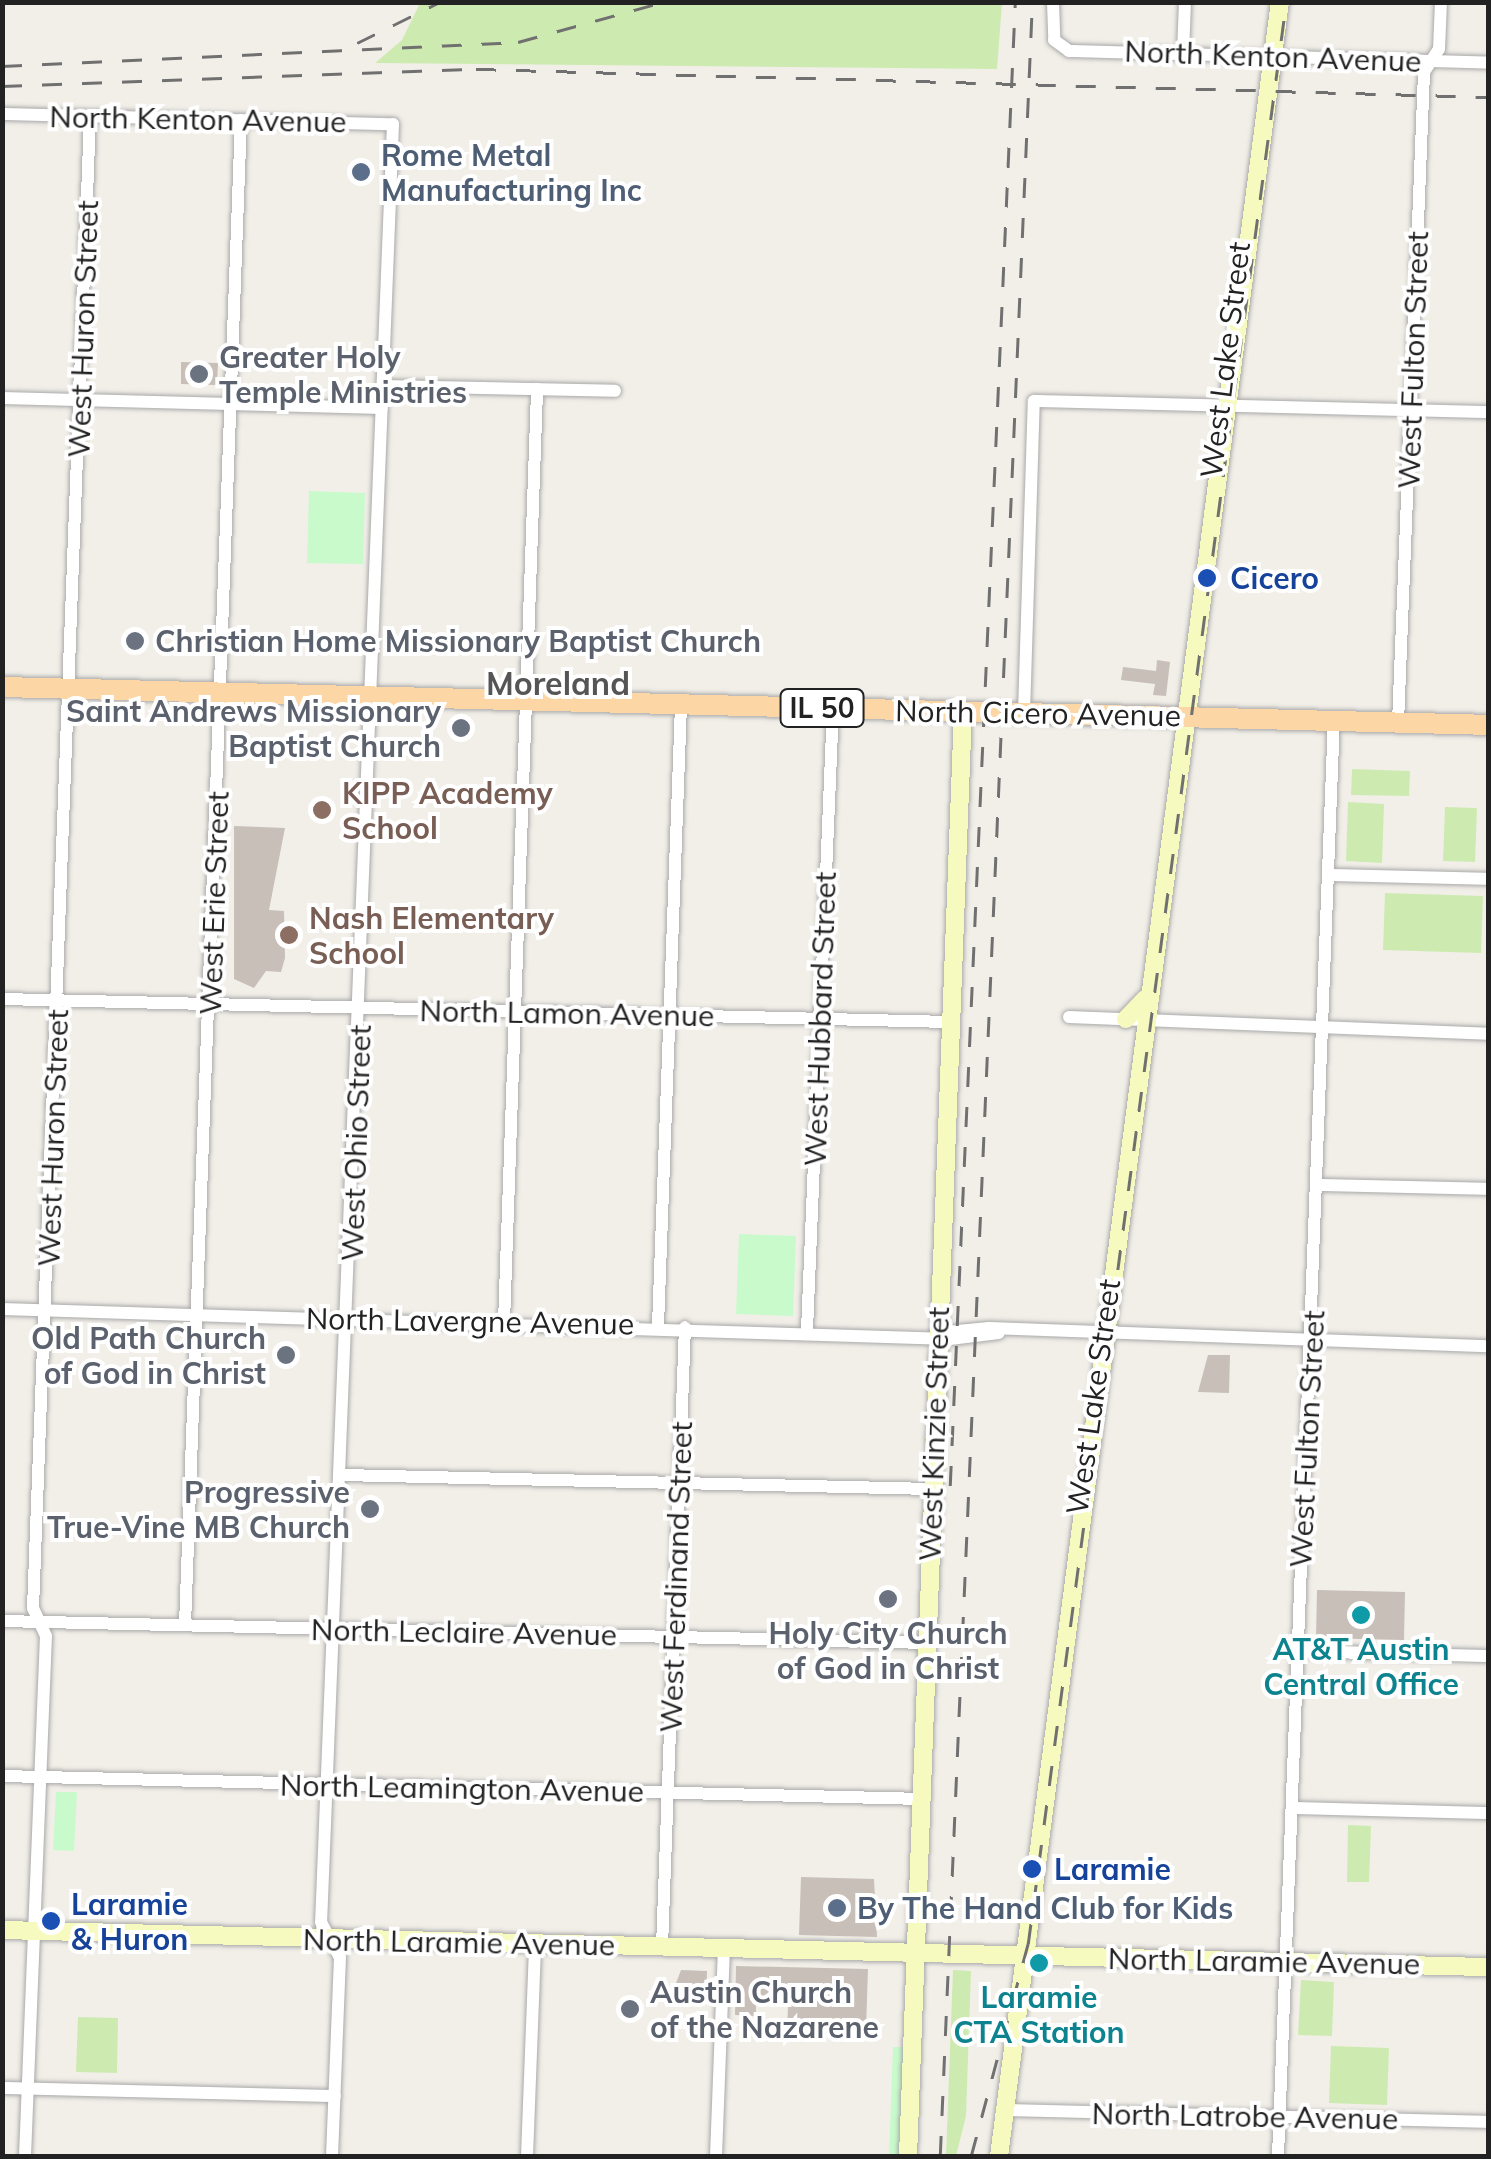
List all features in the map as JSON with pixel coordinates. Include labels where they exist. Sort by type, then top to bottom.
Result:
[{"type":"main road","name":"North Cicero Avenue","points":[[2,687],[1488,725]]},
{"type":"street","name":"North Kenton Avenue","points":[[1054,2],[1058,47],[1488,62]]},
{"type":"street","points":[[1183,54],[1185,2]]},
{"type":"street","name":"West Lake Street","points":[[1271,2],[1273,56]]},
{"type":"street","name":"West Lake Street","points":[[1180,717],[1191,686],[1280,2]]},
{"type":"street","name":"West Lake Street","points":[[1273,56],[1289,2]]},
{"type":"street","name":"West Fulton Street","points":[[1398,722],[1424,72],[1432,61],[1441,2]]},
{"type":"street","name":"North Kenton Avenue","points":[[2,114],[393,124]]},
{"type":"street","name":"West Huron Street","points":[[25,2156],[46,1636],[32,1608],[90,117]]},
{"type":"street","name":"West Erie Street","points":[[185,1625],[241,120]]},
{"type":"street","name":"West Ohio Street","points":[[332,2156],[340,1957],[321,1922],[349,1318],[393,124]]},
{"type":"street","points":[[383,386],[615,391]]},
{"type":"street","points":[[504,1322],[537,389]]},
{"type":"street","points":[[2,398],[382,408]]},
{"type":"street","points":[[1024,713],[1034,401],[1488,412]]},
{"type":"street","name":"West Lake Street","points":[[999,2156],[1110,1272],[1134,1022],[1145,1000],[1180,717],[1228,405]]},
{"type":"street","points":[[658,1326],[681,704]]},
{"type":"street","name":"West Hubbard Street","points":[[807,1330],[833,708]]},
{"type":"street","name":"West Kinzie Street","points":[[908,2156],[964,712]]},
{"type":"street","name":"West Fulton Street","points":[[1278,2156],[1334,721]]},
{"type":"street","points":[[1328,876],[1488,879]]},
{"type":"street","name":"North Lamon Avenue","points":[[2,999],[952,1022]]},
{"type":"street","points":[[1068,1017],[1488,1034]]},
{"type":"street","points":[[1318,1185],[1488,1189]]},
{"type":"street","points":[[1092,1406],[1104,1393],[1098,1282],[1110,1272]]},
{"type":"street","name":"North Lavergne Avenue","points":[[2,1309],[1488,1346]]},
{"type":"street","name":"West Ferdinand Street","points":[[662,1946],[686,1326]]},
{"type":"street","points":[[342,1475],[932,1488]]},
{"type":"street","name":"North Leclaire Avenue","points":[[2,1621],[926,1644]]},
{"type":"street","points":[[1298,1651],[1488,1656]]},
{"type":"street","name":"North Leamington Avenue","points":[[2,1776],[921,1799]]},
{"type":"street","points":[[1292,1808],[1488,1812]]},
{"type":"street","name":"North Laramie Avenue","points":[[2,1930],[1488,1967]]},
{"type":"street","points":[[527,2156],[535,1944]]},
{"type":"street","points":[[716,2156],[724,1948]]},
{"type":"street","points":[[2,2088],[334,2096]]},
{"type":"street","name":"West Lake Street","points":[[991,2156],[1002,2110]]},
{"type":"street","name":"North Latrobe Avenue","points":[[1002,2110],[1488,2122]]},
{"type":"green space","points":[[420,2],[1002,3],[997,69],[375,63],[402,40]]},
{"type":"green space","points":[[309,491],[365,493],[363,564],[307,563]]},
{"type":"green space","points":[[1352,769],[1410,771],[1409,796],[1351,795]]},
{"type":"green space","points":[[1348,802],[1384,804],[1382,863],[1346,861]]},
{"type":"green space","points":[[1445,807],[1477,808],[1475,862],[1443,861]]},
{"type":"green space","points":[[1385,893],[1483,896],[1481,953],[1383,950]]},
{"type":"green space","points":[[739,1234],[796,1236],[793,1316],[736,1314]]},
{"type":"green space","points":[[56,1792],[77,1792],[74,1851],[53,1850]]},
{"type":"green space","points":[[1348,1825],[1371,1826],[1369,1882],[1347,1882]]},
{"type":"green space","points":[[953,1970],[971,1971],[966,2116],[956,2156],[946,2156]]},
{"type":"green space","points":[[1301,1980],[1334,1982],[1332,2036],[1298,2035]]},
{"type":"green space","points":[[78,2017],[118,2018],[117,2073],[76,2072]]},
{"type":"green space","points":[[1331,2046],[1389,2048],[1387,2105],[1329,2103]]},
{"type":"green space","points":[[893,2047],[907,2047],[902,2156],[889,2156]]},
{"type":"building","name":"Greater Holy Temple Ministries","points":[[181,362],[218,363],[217,385],[181,384]]},
{"type":"building","points":[[1157,660],[1170,662],[1166,696],[1153,695],[1155,684],[1121,680],[1123,667],[1156,671]]},
{"type":"building","points":[[234,826],[285,828],[269,910],[284,911],[285,958],[281,972],[266,971],[254,988],[234,979]]},
{"type":"building","points":[[1208,1355],[1230,1355],[1229,1393],[1198,1392]]},
{"type":"building","name":"AT&T Austin Central Office","points":[[1317,1590],[1405,1592],[1404,1640],[1316,1638]]},
{"type":"building","name":"By The Hand Club for Kids","points":[[801,1877],[874,1879],[877,1937],[799,1935]]},
{"type":"building","points":[[736,1966],[868,1969],[866,2030],[787,2035],[788,2005],[756,2004],[756,2016],[735,2015]]},
{"type":"building","points":[[681,1970],[707,1971],[706,2000],[670,1999]]},
{"type":"railway","points":[[357,43],[440,2]]},
{"type":"railway","points":[[2,66],[518,42],[663,2]]},
{"type":"railway","points":[[950,1486],[1015,2]]},
{"type":"railway","points":[[940,2156],[1032,2]]},
{"type":"railway","points":[[971,2156],[1028,1944],[1286,2]]},
{"type":"railway","points":[[2,86],[476,69],[1488,97]]},
{"type":"place","name":"Rome Metal Manufacturing Inc","points":[[361,172]]},
{"type":"place","name":"Greater Holy Temple Ministries","points":[[199,374]]},
{"type":"place","name":"Cicero","points":[[1207,578]]},
{"type":"place","name":"Christian Home Missionary Baptist Church","points":[[135,641]]},
{"type":"place","name":"Saint Andrews Missionary Baptist Church","points":[[461,728]]},
{"type":"place","name":"KIPP Academy School","points":[[322,810]]},
{"type":"place","name":"Nash Elementary School","points":[[289,935]]},
{"type":"place","name":"Old Path Church of God in Christ","points":[[286,1355]]},
{"type":"place","name":"Progressive True-Vine MB Church","points":[[370,1509]]},
{"type":"place","name":"Holy City Church of God in Christ","points":[[888,1599]]},
{"type":"place","name":"AT&T Austin Central Office","points":[[1361,1615]]},
{"type":"place","name":"Laramie","points":[[1032,1869]]},
{"type":"place","name":"By The Hand Club for Kids","points":[[837,1908]]},
{"type":"place","name":"Laramie & Huron","points":[[51,1921]]},
{"type":"place","name":"Laramie CTA Station","points":[[1039,1963]]},
{"type":"place","name":"Austin Church of the Nazarene","points":[[630,2009]]},
{"type":"district","name":"Moreland","points":[[558,683]]}]
